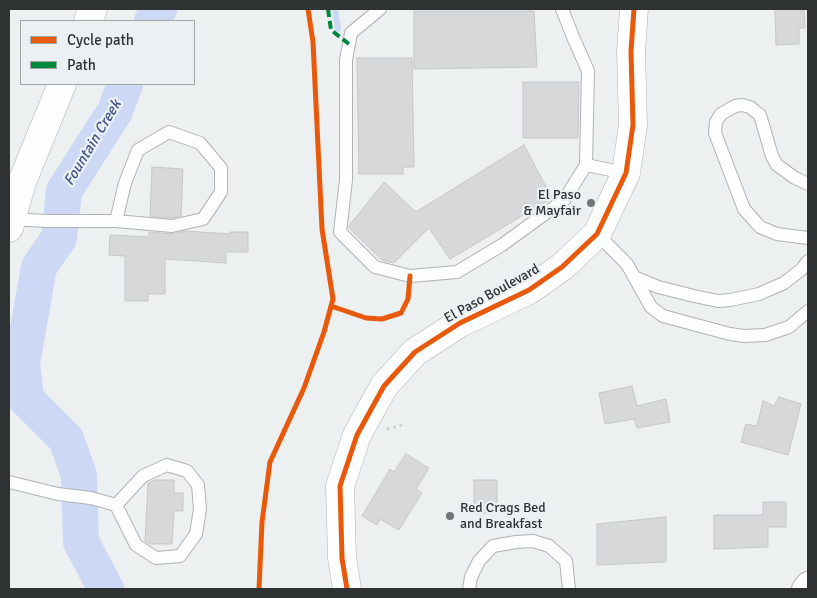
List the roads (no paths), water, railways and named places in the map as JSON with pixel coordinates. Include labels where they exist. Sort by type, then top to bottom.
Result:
[{"type":"street","name":"El Paso Boulevard","points":[[346,589],[342,558],[340,486],[357,435],[384,386],[415,352],[460,323],[528,290],[562,267],[597,234],[626,173],[633,125],[631,51],[634,9]]},
{"type":"street","points":[[10,224],[22,182],[62,85]]},
{"type":"street","points":[[804,589],[808,584]]},
{"type":"lane","points":[[380,9],[350,33],[346,60],[346,180],[340,232],[375,267],[410,276],[457,272],[502,245],[564,200],[586,165],[588,71],[562,9]]},
{"type":"lane","points":[[808,184],[795,178],[777,165],[772,156],[760,115],[750,107],[742,105],[735,106],[721,114],[716,122],[715,133],[744,209],[760,227],[777,234],[808,238]]},
{"type":"lane","points":[[10,224],[47,221],[116,221],[172,226],[202,219],[220,192],[220,168],[200,143],[169,132],[138,150],[125,183],[116,221]]},
{"type":"lane","points":[[586,165],[626,173]]},
{"type":"lane","points":[[597,234],[627,264],[651,307],[663,316],[744,336],[765,335],[789,327],[808,311]]},
{"type":"lane","points":[[634,277],[694,296],[718,301],[730,300],[759,294],[784,283],[802,269],[808,261]]},
{"type":"lane","points":[[9,482],[58,494],[92,498],[116,505],[136,545],[156,558],[180,556],[196,534],[200,509],[198,485],[187,471],[167,465],[143,476],[116,505]]},
{"type":"lane","points":[[469,589],[471,577],[479,561],[493,546],[533,541],[550,546],[566,561],[569,589]]},
{"type":"waterway","name":"Fountain Creek","points":[[153,20],[159,9]]},
{"type":"waterway","points":[[335,9],[338,29]]},
{"type":"waterway","name":"Fountain Creek","points":[[106,589],[81,542],[79,475],[66,439],[26,399],[22,363],[39,267],[59,238],[64,191],[115,111],[125,85]]},
{"type":"place","name":"El Paso & Mayfair","points":[[591,203]]},
{"type":"place","name":"Red Crags Bed and Breakfast","points":[[450,516]]}]
